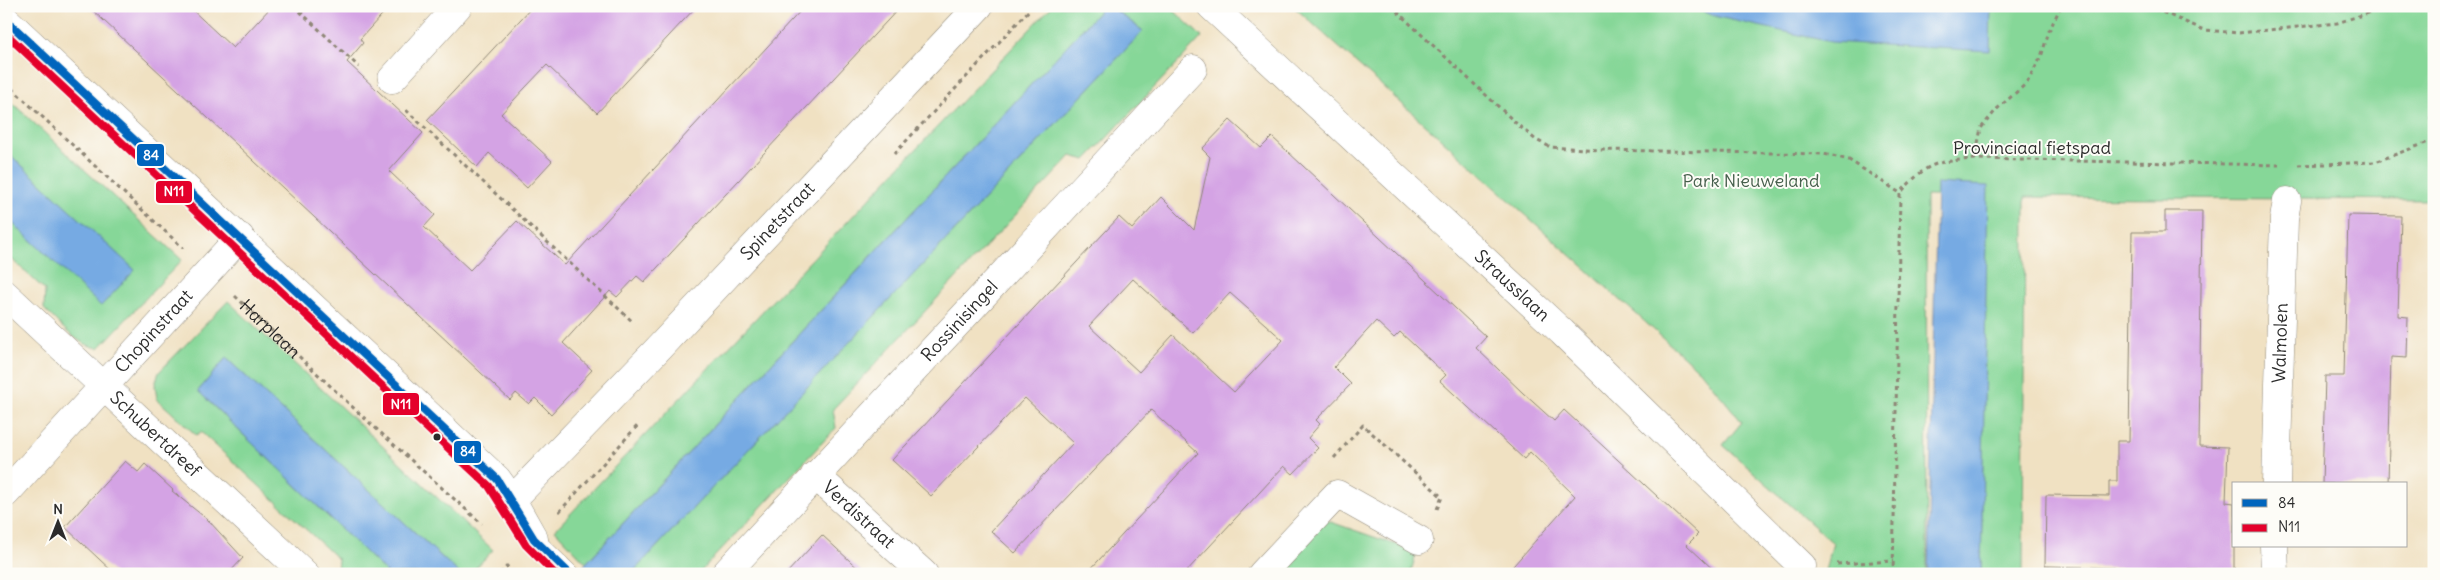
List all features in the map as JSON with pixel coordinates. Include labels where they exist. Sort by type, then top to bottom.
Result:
[{"type":"street","points":[[392,79],[458,6]]},
{"type":"street","name":"Spinetstraat","points":[[512,500],[656,351],[979,6]]},
{"type":"street","name":"Strausslaan","points":[[1211,6],[1562,332],[1801,570]]},
{"type":"street","points":[[6,20],[497,479],[512,500],[534,539]]},
{"type":"street","name":"Rossinisingel","points":[[726,574],[1193,69]]},
{"type":"street","name":"Walmolen","points":[[2276,482],[2284,219],[2287,201]]},
{"type":"street","name":"Chopinstraat","points":[[6,493],[240,237]]},
{"type":"street","name":"Schubertdreef","points":[[6,295],[304,574]]},
{"type":"street","name":"Verdistraat","points":[[816,475],[924,574]]},
{"type":"street","points":[[1262,574],[1337,494],[1420,540]]},
{"type":"street","points":[[2274,548],[2275,574]]},
{"type":"lane","points":[[534,539],[570,574]]},
{"type":"path","points":[[294,6],[362,70]]},
{"type":"path","points":[[1391,6],[1518,125],[1536,140],[1550,147],[1602,150],[1824,154],[1849,160],[1900,193],[1893,574]]},
{"type":"path","points":[[1975,159],[1981,128],[1997,109],[2026,84],[2041,57],[2049,31],[2061,6]]},
{"type":"path","points":[[2148,6],[2204,30],[2239,33],[2337,23],[2390,6]]},
{"type":"path","name":"Harplaan","points":[[6,83],[361,415],[487,529]]},
{"type":"path","points":[[404,109],[639,328],[656,351]]},
{"type":"path","points":[[2434,110],[2430,115],[2434,129]]},
{"type":"path","points":[[2291,166],[2375,162],[2434,140]]},
{"type":"path","name":"Provinciaal fietspad","points":[[1900,193],[1918,174],[1938,161],[1975,159],[2281,165]]},
{"type":"path","points":[[1801,570],[1894,562]]},
{"type":"green space","points":[[1052,6],[1104,6],[586,563],[555,530]]},
{"type":"green space","points":[[1110,6],[1169,6],[1202,37],[1086,160],[1071,156],[833,409],[836,428],[698,574],[631,574],[1143,31]]},
{"type":"green space","name":"Park Nieuweland","points":[[1293,6],[2434,6],[2434,200],[2025,197],[2023,574],[1981,574],[1987,197],[1926,196],[1927,574],[1824,574],[1833,543],[1723,445],[1742,422],[1703,374]]},
{"type":"green space","points":[[6,97],[182,260],[99,348],[83,343],[62,327],[44,309],[45,290],[6,254],[6,217],[101,305],[134,270],[6,151]]},
{"type":"green space","points":[[228,301],[493,550],[470,574],[460,574],[226,358],[198,391],[388,574],[340,574],[337,571],[338,559],[201,432],[196,435],[157,399],[155,385],[159,372]]},
{"type":"green space","points":[[1325,520],[1417,552],[1410,574],[1276,574]]},
{"type":"water","points":[[1104,6],[1110,6],[1143,31],[631,574],[576,574]]},
{"type":"water","points":[[1686,6],[1991,6],[1990,51],[1831,42],[1718,17]]},
{"type":"water","points":[[6,151],[135,270],[101,306],[6,217]]},
{"type":"water","points":[[1937,183],[1988,186],[1981,574],[1928,574]]},
{"type":"water","points":[[226,358],[460,574],[388,574],[198,391]]},
{"type":"building","points":[[88,6],[188,6],[233,48],[272,6],[390,6],[360,39],[363,43],[347,62],[423,133],[389,171],[435,215],[424,227],[470,270],[517,221],[565,265],[805,6],[901,6],[644,282],[637,276],[617,297],[610,291],[563,343],[592,370],[551,414],[535,398],[529,404],[516,393],[510,400]]},
{"type":"building","points":[[533,6],[697,6],[597,113],[547,65],[525,88],[501,114],[552,161],[527,188],[489,153],[477,167],[427,120]]},
{"type":"building","points":[[1230,120],[1261,148],[1272,137],[1486,337],[1476,348],[1523,393],[1554,421],[1564,410],[1698,534],[1687,545],[1718,574],[1506,574],[1575,496],[1530,452],[1524,459],[1440,381],[1446,375],[1400,332],[1394,338],[1376,321],[1334,367],[1351,384],[1316,420],[1320,424],[1308,438],[1318,448],[1293,474],[1284,466],[1184,574],[1086,574],[1198,453],[1151,410],[1015,553],[991,531],[1073,443],[1025,398],[931,496],[892,460],[1119,217],[1132,229],[1161,197],[1194,230],[1210,157],[1202,149]],"holes":[[[1133,279],[1193,333],[1230,293],[1283,340],[1234,392],[1173,335],[1139,372],[1089,326]]]},
{"type":"building","points":[[2165,211],[2202,211],[2199,446],[2228,447],[2226,502],[2232,503],[2234,571],[2045,566],[2046,495],[2109,496],[2109,481],[2117,481],[2117,441],[2129,441],[2132,232],[2165,232]]},
{"type":"building","points":[[2348,215],[2401,216],[2398,316],[2408,317],[2407,358],[2391,357],[2388,482],[2322,482],[2325,376],[2344,376]]},
{"type":"building","points":[[125,461],[138,472],[145,464],[172,491],[208,520],[243,558],[228,574],[115,574],[65,527]]},
{"type":"building","points":[[822,535],[864,574],[786,574]]},
{"type":"transit line","name":"84","points":[[6,20],[497,479],[534,539],[570,574]]},
{"type":"transit line","name":"N11","points":[[6,34],[489,486],[526,545],[555,574]]}]
